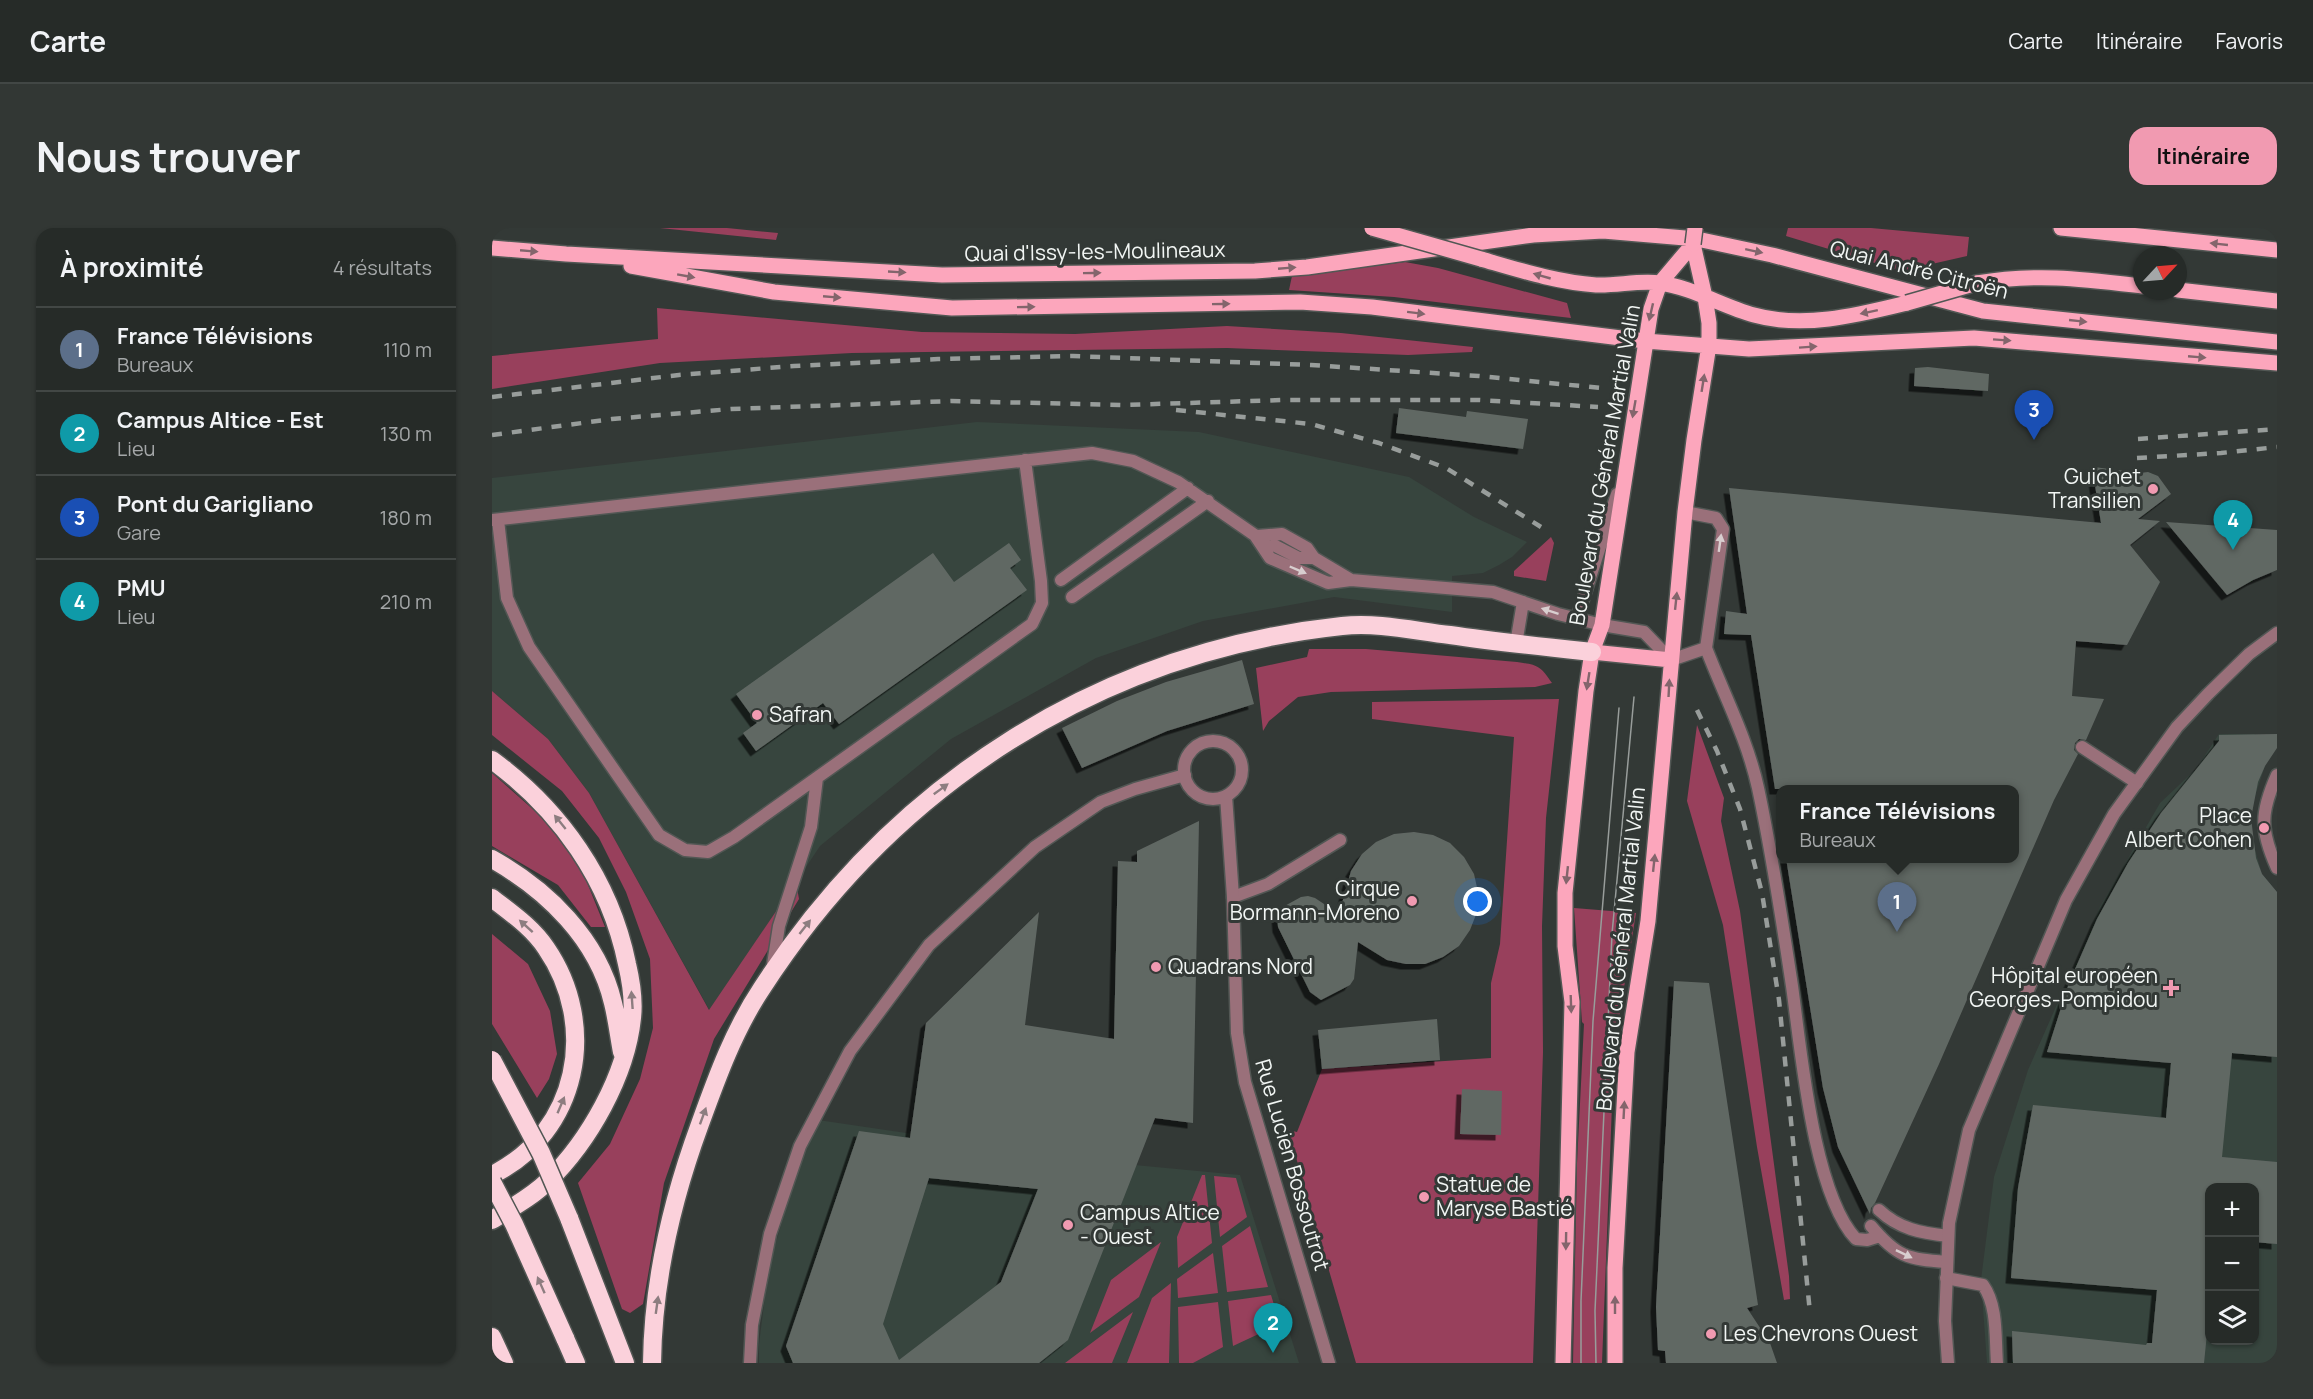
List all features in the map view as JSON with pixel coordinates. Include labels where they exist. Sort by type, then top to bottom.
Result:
[{"type":"highway","points":[[652,1363],[652,1335],[668,1227],[689,1153],[731,1043],[761,989],[804,927],[871,851],[936,792],[1001,744],[1041,721],[1126,680],[1178,662],[1237,646],[1344,626],[1380,626],[1592,652]]},
{"type":"highway","points":[[492,760],[530,790],[569,834],[600,885],[624,945],[632,1016],[622,1057],[604,1106],[580,1145],[548,1182],[492,1220]]},
{"type":"highway","points":[[492,859],[528,881],[577,930],[603,974],[613,1001],[622,1057]]},
{"type":"highway","points":[[492,898],[534,933],[546,948],[567,989],[576,1032],[572,1071],[558,1113],[526,1152],[492,1175]]},
{"type":"highway","points":[[492,1060],[541,1153],[609,1318],[625,1363]]},
{"type":"highway","points":[[492,1182],[514,1224],[576,1363]]},
{"type":"highway","points":[[492,1337],[504,1363]]},
{"type":"main road","points":[[1372,228],[1565,282],[1600,285],[1660,283],[1756,316],[1789,321],[1831,319],[1907,303],[1977,283],[2020,277],[2057,277],[2133,285]]},
{"type":"main road","points":[[2061,228],[2277,250]]},
{"type":"main road","name":"Quai d'Issy-les-Moulineaux","points":[[492,248],[566,255],[942,275],[1255,271],[1307,267],[1533,235],[1603,231],[1695,237]]},
{"type":"main road","name":"Boulevard du Général Martial Valin","points":[[1563,1363],[1572,1002],[1565,946],[1565,893],[1586,691],[1592,652],[1602,625],[1651,309],[1660,283],[1695,237]]},
{"type":"main road","name":"Boulevard du Général Martial Valin","points":[[1615,1363],[1615,1268],[1627,1052],[1648,921],[1685,512],[1709,345],[1709,323],[1695,237]]},
{"type":"main road","name":"Quai André Citroën","points":[[1695,237],[1983,311],[2277,342]]},
{"type":"main road","points":[[566,255],[774,292],[952,308],[1300,302],[1372,307],[1645,341],[1767,350],[1974,338],[2277,363]]},
{"type":"main road","points":[[2187,291],[2277,301]]},
{"type":"main road","points":[[1592,652],[1671,660]]},
{"type":"street","points":[[1025,460],[1042,603],[1032,624],[734,837],[708,852],[685,850],[659,835],[529,647],[507,598],[495,520],[1025,460],[1092,453],[1133,461],[1188,488],[1256,536],[1270,558],[1328,583],[1351,579],[1493,592],[1602,625],[1644,632],[1671,660],[1706,648]]},
{"type":"street","points":[[1577,618],[1624,472]]},
{"type":"street","points":[[1061,580],[1188,488]]},
{"type":"street","points":[[1072,597],[1208,501]]},
{"type":"street","points":[[1685,512],[1716,518],[1723,529],[1706,648],[1748,748],[1758,788],[1783,926],[1813,1124],[1824,1173],[1851,1234],[1856,1239],[1867,1240],[1880,1236]]},
{"type":"street","points":[[1256,536],[1282,534],[1307,548],[1314,558],[1351,579]]},
{"type":"street","points":[[1516,644],[1523,602]]},
{"type":"street","points":[[1948,1363],[1944,1321],[1949,1223],[1969,1130],[2066,900],[2114,814],[2177,727],[2249,654],[2277,633]]},
{"type":"street","points":[[1209,741],[1219,741],[1228,745],[1240,761],[1242,771],[1234,789],[1226,796],[1208,798],[1199,796],[1192,790],[1185,775],[1185,761],[1191,752],[1198,745],[1209,741]]},
{"type":"street","points":[[2082,747],[2137,783]]},
{"type":"street","points":[[750,1363],[752,1325],[759,1279],[773,1223],[800,1146],[849,1051],[929,945],[1035,847],[1101,802],[1135,789],[1185,775]]},
{"type":"street","points":[[2277,775],[2269,794],[2263,824],[2269,850],[2277,868]]},
{"type":"street","points":[[771,974],[779,926],[811,826],[817,778]]},
{"type":"street","name":"Rue Lucien Bossoutrot","points":[[1226,796],[1233,897],[1238,1033],[1245,1082],[1329,1363]]},
{"type":"street","points":[[1233,897],[1268,884],[1340,840]]},
{"type":"street","points":[[1879,1210],[1902,1227],[1921,1233],[1948,1236]]},
{"type":"street","points":[[1871,1226],[1891,1248],[1914,1260],[1947,1262]]},
{"type":"street","points":[[1946,1278],[1983,1285],[1988,1292],[1993,1310],[1996,1363]]},
{"type":"shaded area","points":[[660,228],[727,228],[778,233],[776,240]]},
{"type":"shaded area","points":[[1788,228],[1871,228],[1969,237],[1967,256],[1901,271],[1786,236]]},
{"type":"shaded area","points":[[1405,262],[1438,268],[1567,303],[1571,318],[1394,297],[1289,290],[1292,276]]},
{"type":"shaded area","points":[[657,308],[922,332],[1075,334],[1227,326],[1341,333],[1473,347],[1472,352],[1408,355],[1227,348],[852,353],[660,363],[492,389],[492,356],[658,339]]},
{"type":"shaded area","name":"Safran","points":[[977,422],[1199,432],[1409,477],[1474,517],[1527,542],[1512,557],[1483,573],[1452,576],[1452,612],[1334,597],[1203,621],[1096,658],[951,739],[820,846],[710,1011],[589,793],[548,739],[492,691],[492,478]]},
{"type":"shaded area","points":[[1551,537],[1554,543],[1546,581],[1514,576],[1514,571]]},
{"type":"shaded area","points":[[1309,649],[1366,649],[1517,662],[1538,667],[1552,683],[1535,687],[1331,692],[1298,697],[1269,721],[1263,731],[1256,668],[1307,657]]},
{"type":"shaded area","points":[[492,691],[548,739],[589,793],[709,1010],[796,882],[799,899],[714,1039],[664,1183],[643,1304],[630,1313],[622,1309],[578,1183],[610,1144],[640,1079],[653,1028],[650,959],[626,892],[599,838],[562,791],[492,735]]},
{"type":"shaded area","points":[[1559,699],[1546,818],[1542,926],[1543,1052],[1533,1363],[1356,1363],[1288,1130],[1297,1132],[1322,1069],[1491,1058],[1491,983],[1500,944],[1514,737],[1372,719],[1372,702]]},
{"type":"shaded area","points":[[1697,725],[1724,798],[1721,821],[1740,911],[1789,1276],[1790,1299],[1784,1300],[1757,1147],[1723,925],[1687,801]]},
{"type":"shaded area","name":"Hôpital européen Georges-Pompidou","points":[[2219,734],[2255,734],[2252,738],[2265,766],[2254,799],[2251,818],[2252,839],[2262,874],[2277,892],[2277,1363],[1987,1363],[1981,1280],[1994,1177],[2028,1070],[2100,907],[2160,803],[2196,769]]},
{"type":"shaded area","points":[[492,773],[545,820],[582,870],[605,927],[591,927],[558,885],[492,846]]},
{"type":"shaded area","points":[[1574,908],[1636,913],[1618,1025],[1615,1027],[1602,1363],[1573,1363],[1577,1163],[1584,1024],[1582,1022]]},
{"type":"shaded area","points":[[492,934],[528,964],[550,1011],[557,1054],[549,1079],[537,1098],[492,1024]]},
{"type":"shaded area","points":[[818,1120],[1103,1162],[1240,1175],[1299,1363],[759,1363],[765,1296],[774,1249],[791,1191]]},
{"type":"shaded area","points":[[1202,1175],[1205,1175],[1212,1243],[1178,1268],[1177,1237]]},
{"type":"shaded area","points":[[1214,1176],[1236,1178],[1247,1217],[1220,1237]]},
{"type":"shaded area","points":[[1250,1226],[1268,1287],[1227,1292],[1222,1246]]},
{"type":"shaded area","points":[[1161,1242],[1139,1297],[1090,1333],[1111,1280]]},
{"type":"shaded area","points":[[1213,1253],[1218,1293],[1178,1298],[1177,1279]]},
{"type":"shaded area","points":[[1171,1283],[1169,1363],[1127,1363],[1152,1298]]},
{"type":"shaded area","points":[[1271,1295],[1280,1324],[1233,1346],[1228,1301]]},
{"type":"shaded area","points":[[1218,1302],[1223,1347],[1193,1363],[1179,1363],[1178,1307]]},
{"type":"shaded area","points":[[1133,1312],[1112,1363],[1065,1363]]},
{"type":"building","points":[[1928,367],[1989,374],[1988,391],[1914,386],[1915,368]]},
{"type":"building","points":[[1399,408],[1466,417],[1467,411],[1528,419],[1523,449],[1396,433]]},
{"type":"building","points":[[2094,467],[2148,472],[2158,476],[2171,494],[2138,519],[2160,521],[2130,545],[2160,582],[2127,645],[2076,641],[2072,696],[2104,699],[2086,740],[2079,739],[2075,743],[2074,750],[2078,754],[2054,800],[1939,1064],[1870,1214],[1838,1147],[1823,1088],[1787,863],[2019,863],[2019,785],[1776,785],[1775,789],[1751,635],[1724,634],[1726,611],[1747,614],[1729,488],[2101,523]]},
{"type":"building","points":[[2166,522],[2277,530],[2277,570],[2227,595]]},
{"type":"building","points":[[1009,543],[1021,560],[1010,568],[1027,590],[839,724],[823,703],[756,751],[743,733],[757,723],[736,694],[933,553],[954,582]]},
{"type":"building","points":[[1242,660],[1254,704],[1167,731],[1082,768],[1062,728],[1117,701],[1166,682]]},
{"type":"building","name":"Hôpital européen Georges-Pompidou","points":[[2277,734],[2277,748],[2258,782],[2251,818],[2256,858],[2262,874],[2277,892],[2277,1057],[2232,1053],[2222,1157],[2277,1162],[2277,1244],[2259,1242],[2259,1183],[2205,1183],[2204,1363],[2013,1363],[2012,1331],[2146,1345],[2152,1343],[2157,1290],[2011,1278],[2018,1188],[2033,1105],[2166,1118],[2171,1063],[2047,1052],[2069,983],[2097,919],[2128,863],[2161,813],[2219,741],[2219,735]]},
{"type":"building","points":[[1199,821],[1193,1123],[1155,1118],[1068,1340],[1039,1363],[793,1363],[786,1346],[859,1131],[910,1138],[926,1023],[1039,912],[1025,1025],[1114,1039],[1118,861],[1137,862],[1137,851]],"holes":[[[929,1178],[1038,1189],[1001,1282],[899,1360],[883,1324]]]},
{"type":"building","name":"Cirque Bormann-Moreno","points":[[1414,832],[1433,835],[1450,843],[1464,857],[1474,874],[1478,892],[1477,912],[1470,930],[1459,946],[1443,957],[1425,964],[1406,964],[1387,960],[1358,942],[1354,979],[1350,985],[1321,1000],[1310,992],[1278,927],[1277,914],[1281,908],[1301,897],[1308,896],[1339,914],[1351,871],[1362,854],[1376,842],[1394,834]]},
{"type":"building","points":[[1674,981],[1709,983],[1758,1305],[1747,1308],[1770,1343],[1777,1363],[1666,1363],[1665,1351],[1658,1350],[1656,1307]]},
{"type":"building","points":[[1437,1019],[1440,1060],[1322,1069],[1318,1030]]},
{"type":"building","points":[[1462,1089],[1502,1091],[1501,1135],[1460,1134]]},
{"type":"tram line","points":[[1596,1363],[1595,1311],[1612,934],[1634,697]]},
{"type":"tram line","points":[[1581,1363],[1581,1301],[1593,1021],[1619,708]]},
{"type":"railway","points":[[492,397],[679,375],[794,366],[938,359],[1073,356],[1311,365],[1479,376],[1601,388]]},
{"type":"railway","points":[[492,435],[612,419],[731,409],[951,401],[1123,405],[1283,400],[1479,400],[1598,407]]},
{"type":"railway","points":[[1176,410],[1311,424],[1379,443],[1446,468],[1541,527]]},
{"type":"railway","points":[[2138,439],[2277,429]]},
{"type":"railway","points":[[2137,458],[2277,447]]},
{"type":"railway","points":[[1697,710],[1717,751],[1740,809],[1762,893],[1779,1000],[1810,1313]]},
{"type":"place","name":"Pont du Garigliano","points":[[2034,440]]},
{"type":"place","name":"Guichet Transilien","points":[[2153,489]]},
{"type":"place","name":"PMU","points":[[2233,550]]},
{"type":"place","name":"Safran","points":[[757,715]]},
{"type":"place","name":"Place Albert Cohen","points":[[2264,828]]},
{"type":"place","name":"Cirque Bormann-Moreno","points":[[1412,901]]},
{"type":"place","name":"France Télévisions","points":[[1897,932]]},
{"type":"place","name":"Quadrans Nord","points":[[1156,967]]},
{"type":"place","name":"Hôpital européen Georges-Pompidou","points":[[2171,988]]},
{"type":"place","name":"Statue de Maryse Bastié","points":[[1424,1197]]},
{"type":"place","name":"Campus Altice - Ouest","points":[[1068,1225]]},
{"type":"place","name":"Les Chevrons Ouest","points":[[1711,1334]]},
{"type":"place","name":"Campus Altice - Est","points":[[1273,1353]]}]
